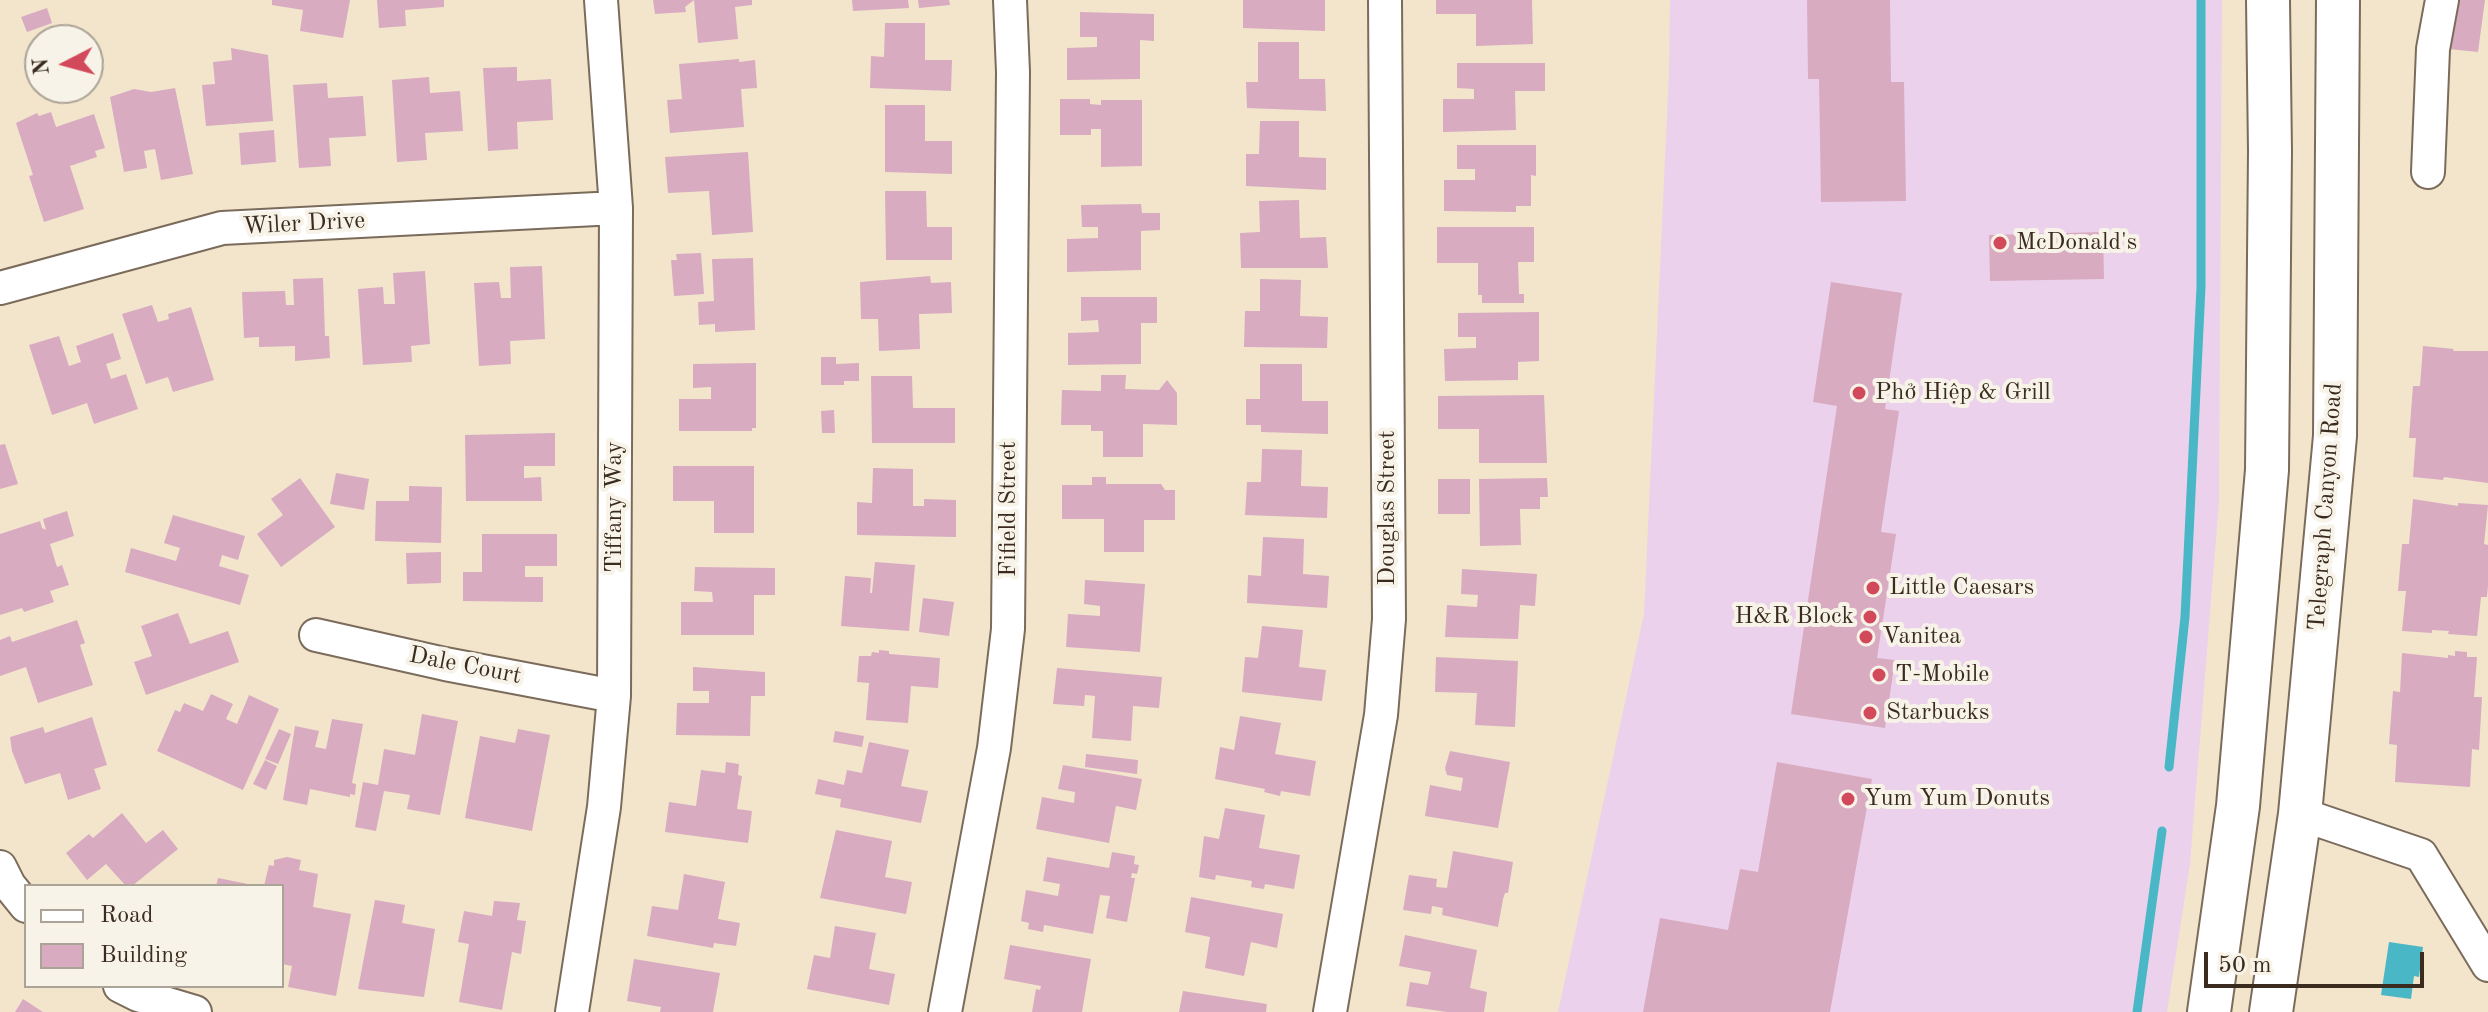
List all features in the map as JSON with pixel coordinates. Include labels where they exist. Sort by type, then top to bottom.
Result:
[{"type":"main road","points":[[2209,1012],[2238,806],[2267,470],[2268,0]]},
{"type":"main road","name":"Telegraph Canyon Road","points":[[2271,1012],[2300,814],[2335,436],[2338,0]]},
{"type":"street","name":"Tiffany Way","points":[[572,1012],[604,807],[614,696],[616,208],[601,0]]},
{"type":"street","name":"Fifield Street","points":[[945,1012],[994,748],[1008,629],[1013,72],[1010,0]]},
{"type":"street","name":"Douglas Street","points":[[1330,1012],[1381,715],[1389,619],[1385,0]]},
{"type":"street","points":[[2428,172],[2433,49],[2442,0]]},
{"type":"street","name":"Wiler Drive","points":[[0,288],[222,228],[616,208]]},
{"type":"street","name":"Dale Court","points":[[316,635],[445,664],[614,696]]},
{"type":"street","points":[[2300,814],[2421,855],[2488,965]]},
{"type":"street","points":[[0,867],[24,904]]},
{"type":"street","points":[[124,988],[195,1012]]},
{"type":"shaded area","points":[[1670,0],[2222,0],[2219,501],[2190,864],[2167,1012],[1558,1012],[1644,614]]},
{"type":"water","points":[[2389,942],[2423,947],[2419,977],[2414,976],[2411,999],[2381,995]]},
{"type":"building","points":[[272,0],[350,0],[343,38],[300,31],[303,10],[272,5]]},
{"type":"building","points":[[377,0],[444,0],[444,7],[405,10],[406,26],[379,28]]},
{"type":"building","points":[[653,0],[694,0],[685,7],[686,12],[655,14]]},
{"type":"building","points":[[694,0],[752,0],[752,5],[735,7],[738,39],[698,43]]},
{"type":"building","points":[[852,0],[908,0],[909,8],[853,11]]},
{"type":"building","points":[[918,0],[949,0],[950,5],[919,8]]},
{"type":"building","points":[[1243,0],[1325,0],[1325,31],[1243,28]]},
{"type":"building","points":[[1436,0],[1532,0],[1533,44],[1476,46],[1476,14],[1436,14]]},
{"type":"building","points":[[1807,0],[1890,0],[1891,82],[1904,82],[1906,201],[1821,202],[1819,79],[1808,79]]},
{"type":"building","points":[[2455,0],[2485,0],[2478,52],[2449,49]]},
{"type":"building","points":[[47,8],[52,23],[24,24],[21,17]]},
{"type":"building","points":[[1080,12],[1154,14],[1154,41],[1140,40],[1140,79],[1067,80],[1067,48],[1097,47],[1097,37],[1080,37]]},
{"type":"building","points":[[885,23],[925,23],[925,60],[952,60],[951,91],[870,88],[871,56],[884,57]]},
{"type":"building","points":[[1258,42],[1299,42],[1299,79],[1325,79],[1326,111],[1247,108],[1246,82],[1258,82]]},
{"type":"building","points":[[231,48],[268,55],[273,121],[206,126],[202,85],[215,84],[213,62],[232,60]]},
{"type":"building","points":[[739,59],[739,62],[755,60],[757,88],[741,89],[744,127],[670,133],[667,100],[682,99],[679,64]]},
{"type":"building","points":[[1457,63],[1545,63],[1545,91],[1515,91],[1516,130],[1443,132],[1443,99],[1474,99],[1474,89],[1457,88]]},
{"type":"building","points":[[517,67],[517,81],[551,79],[553,120],[517,122],[518,149],[488,151],[483,68]]},
{"type":"building","points":[[429,77],[430,93],[460,91],[463,131],[425,133],[427,160],[397,162],[392,80]]},
{"type":"building","points":[[327,83],[328,98],[363,96],[366,136],[329,138],[331,166],[299,168],[293,85]]},
{"type":"building","points":[[175,88],[193,174],[161,180],[155,149],[144,151],[147,168],[124,172],[110,97],[134,89],[151,92]]},
{"type":"building","points":[[1060,99],[1090,99],[1090,104],[1101,105],[1101,100],[1142,100],[1142,166],[1101,167],[1101,129],[1091,129],[1091,135],[1060,135]]},
{"type":"building","points":[[885,105],[925,105],[925,141],[952,141],[952,174],[885,172]]},
{"type":"building","points":[[51,112],[56,127],[94,114],[105,148],[95,151],[97,157],[70,166],[84,209],[44,222],[16,123],[37,113],[39,116]]},
{"type":"building","points":[[1260,121],[1299,121],[1299,157],[1326,158],[1326,190],[1246,186],[1246,154],[1259,154]]},
{"type":"building","points":[[274,130],[276,162],[241,165],[239,133]]},
{"type":"building","points":[[1457,145],[1536,145],[1536,176],[1531,175],[1531,206],[1516,206],[1516,212],[1444,211],[1444,180],[1475,180],[1475,169],[1457,169]]},
{"type":"building","points":[[748,152],[753,232],[712,235],[709,191],[668,193],[665,157]]},
{"type":"building","points":[[885,191],[926,191],[927,227],[952,227],[952,260],[886,260]]},
{"type":"building","points":[[1299,200],[1300,238],[1326,237],[1328,268],[1241,268],[1240,233],[1260,232],[1259,201]]},
{"type":"building","points":[[1141,204],[1142,213],[1160,213],[1160,230],[1141,231],[1141,270],[1067,272],[1067,239],[1098,238],[1098,227],[1082,227],[1081,205]]},
{"type":"building","points":[[1437,227],[1534,227],[1534,262],[1518,262],[1519,294],[1524,294],[1524,303],[1482,303],[1482,295],[1478,295],[1478,263],[1437,263]]},
{"type":"building","points":[[2103,232],[2104,279],[1990,281],[1989,235]]},
{"type":"building","points":[[701,253],[704,294],[674,296],[671,260],[677,260],[676,254]]},
{"type":"building","points":[[753,258],[755,330],[715,332],[715,324],[699,325],[698,302],[714,301],[712,259]]},
{"type":"building","points":[[542,266],[545,339],[510,341],[511,364],[479,366],[474,283],[499,282],[501,298],[511,298],[510,267]]},
{"type":"building","points":[[425,271],[430,344],[411,346],[412,362],[363,365],[358,289],[383,287],[384,304],[395,304],[393,273]]},
{"type":"building","points":[[930,276],[931,283],[951,282],[952,313],[919,314],[920,349],[879,351],[878,319],[861,319],[860,282]]},
{"type":"building","points":[[323,278],[325,336],[329,336],[330,358],[295,361],[295,346],[259,347],[259,337],[244,338],[242,292],[285,291],[286,305],[294,305],[293,279]]},
{"type":"building","points":[[1260,279],[1301,280],[1300,316],[1328,317],[1327,348],[1244,347],[1245,311],[1260,311]]},
{"type":"building","points":[[1831,282],[1902,293],[1885,409],[1899,411],[1881,532],[1896,534],[1877,658],[1895,660],[1885,728],[1791,714],[1837,406],[1813,402]]},
{"type":"building","points":[[1081,297],[1157,297],[1157,323],[1141,323],[1141,364],[1068,365],[1068,333],[1099,332],[1098,320],[1081,321]]},
{"type":"building","points":[[152,305],[158,322],[169,319],[168,314],[191,307],[214,380],[173,392],[168,377],[146,384],[122,314]]},
{"type":"building","points":[[1539,312],[1539,361],[1518,362],[1518,380],[1445,381],[1444,349],[1476,348],[1476,337],[1458,337],[1458,313]]},
{"type":"building","points":[[113,333],[121,359],[106,364],[111,379],[126,374],[138,409],[94,424],[87,403],[52,415],[29,345],[59,336],[69,366],[81,362],[76,346]]},
{"type":"building","points":[[2423,346],[2453,351],[2488,351],[2488,483],[2444,477],[2443,480],[2413,477],[2416,438],[2409,438],[2413,386],[2420,386]]},
{"type":"building","points":[[821,357],[836,357],[836,364],[859,363],[859,381],[844,381],[844,385],[821,385]]},
{"type":"building","points":[[756,363],[756,428],[752,431],[679,431],[679,399],[711,399],[711,387],[693,388],[693,364]]},
{"type":"building","points":[[1260,364],[1302,364],[1302,401],[1328,401],[1328,434],[1261,432],[1261,425],[1246,425],[1246,399],[1260,399]]},
{"type":"building","points":[[1101,375],[1126,375],[1125,389],[1159,390],[1167,380],[1177,393],[1177,425],[1143,424],[1143,457],[1103,457],[1103,431],[1091,431],[1091,425],[1061,425],[1062,390],[1101,391]]},
{"type":"building","points":[[871,376],[912,376],[913,408],[955,408],[955,443],[872,443]]},
{"type":"building","points":[[1544,395],[1547,463],[1479,463],[1479,429],[1438,429],[1438,396]]},
{"type":"building","points":[[834,410],[835,433],[822,433],[821,411]]},
{"type":"building","points":[[555,433],[555,466],[524,466],[524,478],[541,477],[542,501],[466,501],[465,435]]},
{"type":"building","points":[[5,444],[18,484],[0,489],[0,445]]},
{"type":"building","points":[[1262,449],[1302,450],[1301,486],[1328,487],[1327,518],[1245,515],[1247,482],[1261,482]]},
{"type":"building","points":[[673,466],[754,466],[754,533],[714,533],[714,501],[673,501]]},
{"type":"building","points":[[873,468],[913,469],[913,506],[924,506],[924,499],[956,500],[956,537],[857,535],[857,502],[872,503]]},
{"type":"building","points":[[336,473],[369,479],[364,510],[330,504]]},
{"type":"building","points":[[1092,477],[1106,477],[1106,484],[1161,484],[1165,490],[1175,490],[1175,520],[1144,520],[1144,552],[1104,552],[1104,519],[1062,519],[1062,485],[1092,485]]},
{"type":"building","points":[[300,478],[335,527],[281,567],[257,534],[283,515],[271,499]]},
{"type":"building","points":[[1547,478],[1548,497],[1540,497],[1540,509],[1520,509],[1521,545],[1480,546],[1479,479]]},
{"type":"building","points":[[1438,479],[1470,479],[1470,514],[1438,514]]},
{"type":"building","points":[[409,486],[442,487],[441,543],[375,541],[376,501],[409,501]]},
{"type":"building","points":[[2413,499],[2458,506],[2458,503],[2488,505],[2484,544],[2488,545],[2487,597],[2481,597],[2477,636],[2448,634],[2449,631],[2402,631],[2406,591],[2398,591],[2402,544],[2409,544]]},
{"type":"building","points":[[67,511],[74,536],[50,544],[57,567],[62,565],[69,585],[50,591],[54,602],[24,612],[22,608],[0,615],[0,534],[40,521],[46,530],[43,519]]},
{"type":"building","points":[[173,515],[245,536],[238,560],[222,555],[219,566],[249,575],[240,605],[125,572],[131,548],[176,561],[180,548],[164,543]]},
{"type":"building","points":[[482,534],[557,534],[557,566],[525,566],[525,577],[543,577],[543,602],[463,601],[463,572],[482,572]]},
{"type":"building","points":[[1263,537],[1304,539],[1303,574],[1329,576],[1327,608],[1247,603],[1248,575],[1261,576]]},
{"type":"building","points":[[441,552],[441,583],[407,584],[406,553]]},
{"type":"building","points":[[875,562],[915,565],[909,631],[841,626],[845,576],[871,578],[872,593]]},
{"type":"building","points":[[695,567],[775,568],[775,595],[754,595],[754,635],[681,635],[681,602],[713,602],[712,592],[694,591]]},
{"type":"building","points":[[1462,569],[1537,574],[1535,606],[1520,605],[1518,639],[1445,637],[1447,605],[1477,607],[1478,595],[1461,594]]},
{"type":"building","points":[[1085,580],[1145,584],[1140,652],[1066,647],[1068,614],[1100,616],[1100,606],[1084,604]]},
{"type":"building","points":[[923,598],[954,602],[949,636],[919,632]]},
{"type":"building","points":[[178,613],[190,644],[228,631],[239,662],[146,695],[134,662],[152,656],[141,626]]},
{"type":"building","points":[[77,620],[85,643],[80,645],[93,685],[38,703],[26,667],[0,676],[0,640],[10,636],[12,642]]},
{"type":"building","points":[[1262,626],[1303,630],[1299,667],[1326,670],[1322,701],[1242,692],[1245,657],[1258,658]]},
{"type":"building","points":[[879,650],[889,651],[889,654],[940,658],[938,688],[911,686],[908,723],[866,720],[869,683],[857,682],[859,656],[871,656],[872,652],[879,653]]},
{"type":"building","points":[[2455,651],[2467,652],[2467,657],[2477,657],[2474,697],[2482,697],[2479,750],[2472,749],[2470,787],[2395,782],[2397,745],[2389,744],[2393,691],[2400,692],[2402,653],[2448,658],[2448,655],[2455,656]]},
{"type":"building","points":[[1436,657],[1518,661],[1515,727],[1475,725],[1477,693],[1435,692]]},
{"type":"building","points":[[693,667],[765,672],[765,696],[751,696],[750,736],[676,735],[677,703],[709,703],[709,691],[693,691]]},
{"type":"building","points":[[1057,668],[1162,677],[1159,708],[1133,706],[1131,741],[1092,738],[1095,696],[1085,695],[1084,706],[1053,704]]},
{"type":"building","points":[[211,694],[233,704],[226,719],[237,724],[249,695],[279,709],[243,790],[157,751],[175,710],[180,712],[184,703],[203,711]]},
{"type":"building","points":[[422,714],[458,721],[440,815],[407,809],[410,795],[384,791],[376,831],[355,827],[363,782],[378,785],[384,749],[415,755]]},
{"type":"building","points":[[1240,716],[1281,723],[1275,754],[1316,761],[1310,796],[1281,791],[1280,796],[1264,792],[1265,789],[1215,779],[1220,747],[1234,750]]},
{"type":"building","points":[[92,717],[107,765],[94,769],[101,789],[68,800],[60,773],[25,784],[10,737],[43,727],[45,733]]},
{"type":"building","points":[[332,719],[363,724],[352,783],[356,784],[355,795],[350,794],[350,797],[310,789],[307,805],[283,800],[295,726],[319,731],[315,747],[326,749]]},
{"type":"building","points":[[279,729],[291,734],[278,764],[265,759]]},
{"type":"building","points":[[518,729],[550,735],[532,831],[465,818],[480,736],[515,743]]},
{"type":"building","points":[[835,731],[864,736],[862,747],[833,742]]},
{"type":"building","points":[[869,742],[909,750],[901,786],[928,791],[921,823],[840,807],[841,799],[815,794],[818,779],[844,785],[847,770],[862,773]]},
{"type":"building","points":[[1450,751],[1510,762],[1498,828],[1425,816],[1430,785],[1461,791],[1463,778],[1447,775],[1445,768]]},
{"type":"building","points":[[1086,754],[1138,760],[1137,774],[1085,767]]},
{"type":"building","points":[[265,760],[277,766],[266,790],[253,784]]},
{"type":"building","points":[[726,762],[739,764],[738,775],[742,776],[737,809],[752,811],[748,843],[665,832],[669,802],[696,806],[701,770],[725,773]]},
{"type":"building","points":[[1777,762],[1872,779],[1830,1012],[1643,1012],[1660,918],[1728,930],[1740,869],[1758,872]]},
{"type":"building","points":[[1063,765],[1142,779],[1136,810],[1116,806],[1109,843],[1036,829],[1042,797],[1074,803],[1075,792],[1058,789]]},
{"type":"building","points":[[1225,808],[1265,815],[1259,848],[1300,855],[1294,889],[1265,884],[1264,889],[1251,887],[1252,881],[1216,875],[1215,880],[1199,877],[1204,836],[1219,839]]},
{"type":"building","points":[[122,813],[146,843],[163,830],[178,849],[134,884],[124,884],[106,864],[87,880],[66,853],[89,834],[93,838]]},
{"type":"building","points":[[836,830],[892,841],[885,877],[912,882],[906,914],[820,898]]},
{"type":"building","points":[[1453,851],[1513,862],[1498,927],[1442,915],[1443,908],[1432,906],[1431,914],[1403,910],[1409,875],[1437,879],[1436,887],[1447,888]]},
{"type":"building","points":[[1112,852],[1135,856],[1134,864],[1139,865],[1137,874],[1132,873],[1131,878],[1135,878],[1127,922],[1106,918],[1110,896],[1100,895],[1093,934],[1044,925],[1043,932],[1028,929],[1029,923],[1021,921],[1026,890],[1058,896],[1060,884],[1043,881],[1047,857],[1109,868]]},
{"type":"building","points":[[287,857],[301,860],[299,870],[318,874],[313,907],[351,914],[336,996],[288,987],[292,966],[284,964],[284,884],[264,884],[269,865],[274,866],[274,860]]},
{"type":"building","points":[[684,874],[725,882],[718,919],[740,923],[736,946],[714,943],[713,948],[647,936],[652,906],[678,910]]},
{"type":"building","points":[[218,878],[248,884],[216,884]]},
{"type":"building","points":[[1191,897],[1283,914],[1277,948],[1251,942],[1244,976],[1205,968],[1210,937],[1185,932]]},
{"type":"building","points":[[375,900],[405,905],[402,923],[435,929],[424,997],[358,989]]},
{"type":"building","points":[[494,901],[520,903],[517,920],[526,921],[521,954],[512,952],[502,1010],[459,1002],[469,944],[458,942],[464,911],[492,916]]},
{"type":"building","points":[[835,926],[876,933],[869,969],[895,974],[889,1005],[807,989],[814,955],[830,958]]},
{"type":"building","points":[[1405,935],[1477,950],[1470,988],[1487,992],[1484,1012],[1447,1012],[1406,1006],[1410,982],[1428,985],[1431,972],[1399,966]]},
{"type":"building","points":[[1010,945],[1091,959],[1082,1012],[1032,1012],[1036,989],[1040,990],[1041,986],[1004,979]]},
{"type":"building","points":[[634,959],[720,973],[713,1012],[660,1012],[661,1007],[627,1001]]},
{"type":"building","points":[[1183,991],[1267,1004],[1266,1012],[1179,1012]]},
{"type":"building","points":[[23,999],[43,1012],[15,1012]]},
{"type":"waterway","points":[[2169,767],[2185,617],[2201,287],[2201,0]]},
{"type":"waterway","points":[[2137,1012],[2162,831]]},
{"type":"place","name":"McDonald's","points":[[2000,243]]},
{"type":"place","name":"Phở Hiệp & Grill","points":[[1859,393]]},
{"type":"place","name":"Little Caesars","points":[[1873,588]]},
{"type":"place","name":"H&R Block","points":[[1870,617]]},
{"type":"place","name":"Vanitea","points":[[1866,637]]},
{"type":"place","name":"T-Mobile","points":[[1879,675]]},
{"type":"place","name":"Starbucks","points":[[1870,713]]},
{"type":"place","name":"Yum Yum Donuts","points":[[1848,799]]}]
